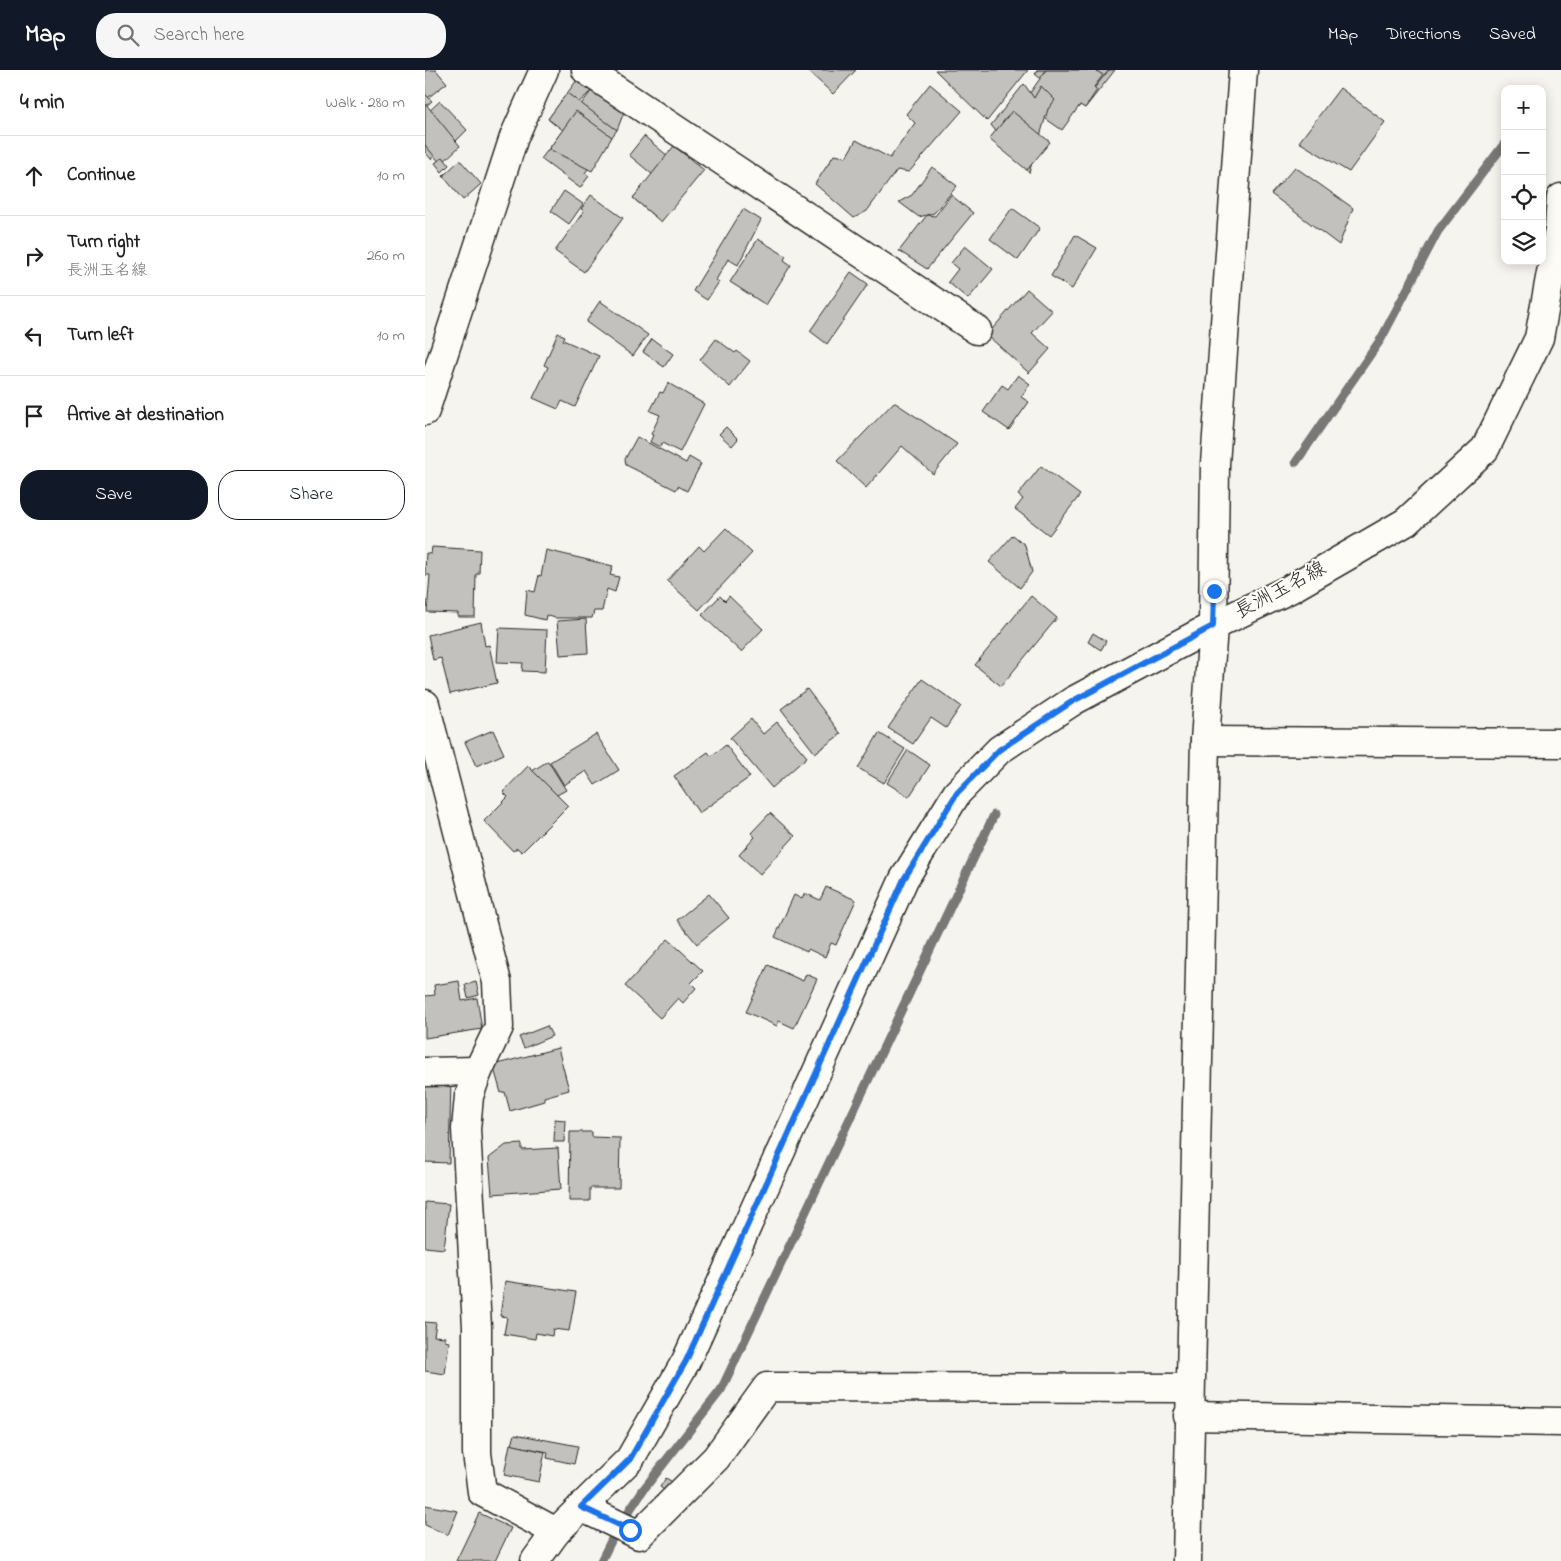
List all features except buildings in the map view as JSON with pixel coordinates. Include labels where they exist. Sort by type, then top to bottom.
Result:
[{"type":"street","points":[[425,411],[514,137],[544,70]]},
{"type":"street","points":[[586,70],[977,330]]},
{"type":"street","points":[[1187,1561],[1189,1388],[1205,741],[1213,626],[1215,464],[1243,70]]},
{"type":"street","name":"長洲玉名線","points":[[535,1561],[556,1532],[630,1459],[686,1361],[904,879],[957,793],[999,750],[1073,701],[1213,626],[1290,588],[1406,522],[1485,449],[1539,338],[1559,229],[1561,198]]},
{"type":"street","points":[[425,704],[497,982],[499,1027],[478,1071],[469,1096],[466,1129],[477,1327],[477,1453],[482,1492],[556,1532]]},
{"type":"street","points":[[1205,741],[1561,744]]},
{"type":"street","points":[[425,1072],[478,1071]]},
{"type":"street","points":[[581,1507],[639,1535],[716,1458],[767,1387],[1189,1388]]},
{"type":"street","points":[[1189,1416],[1561,1422]]},
{"type":"waterway","points":[[1296,462],[1381,339],[1438,231],[1501,148]]},
{"type":"waterway","points":[[601,1561],[617,1529],[643,1490],[721,1390],[994,815]]},
{"type":"route","points":[[630,1530],[581,1507],[630,1459],[686,1361],[904,879],[957,793],[999,750],[1073,701],[1213,626],[1214,591]]}]
